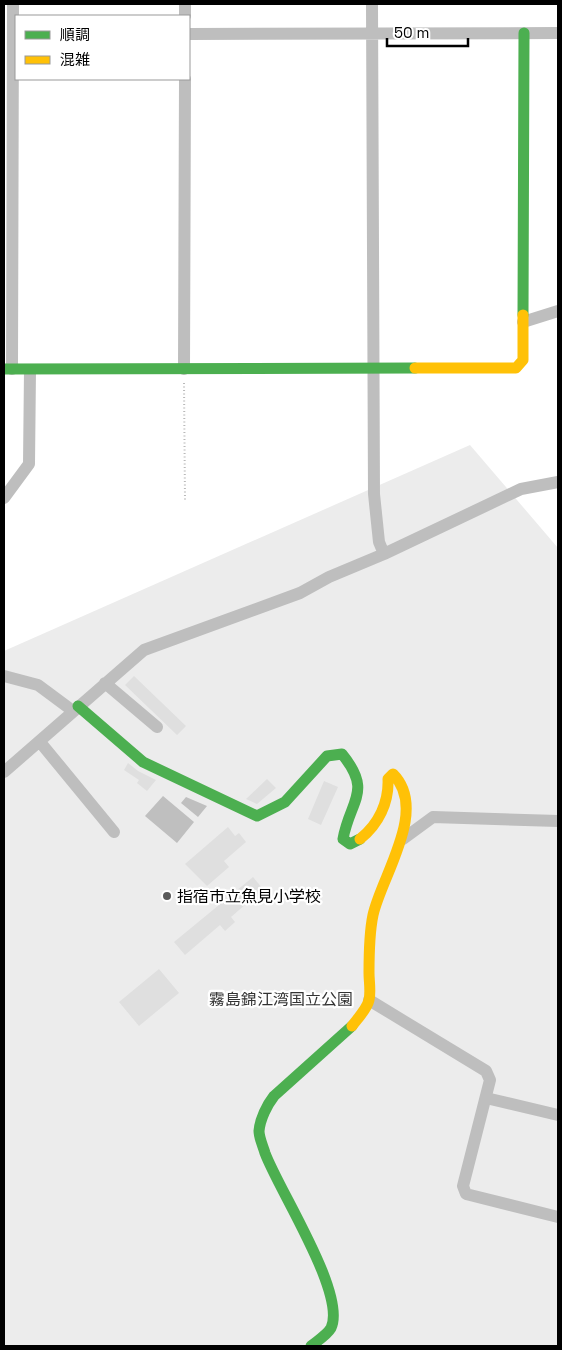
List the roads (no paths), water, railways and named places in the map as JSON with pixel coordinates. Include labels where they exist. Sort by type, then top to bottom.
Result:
[{"type":"street","points":[[13,4],[11,32],[8,369],[516,368],[523,360],[524,33]]},
{"type":"street","points":[[372,4],[374,494],[379,542],[384,554]]},
{"type":"street","points":[[190,34],[558,33]]},
{"type":"street","points":[[184,369],[185,80]]},
{"type":"street","points":[[523,322],[558,311]]},
{"type":"street","points":[[4,498],[29,464],[30,370]]},
{"type":"street","points":[[4,772],[144,650],[300,593],[329,577],[384,554],[520,489],[558,482]]},
{"type":"street","points":[[4,676],[38,685],[76,709],[143,762],[257,816],[285,802],[320,764],[324,757],[331,753],[342,754],[352,764],[359,792],[343,831],[343,839],[350,844],[358,841],[367,833],[382,809],[388,795],[388,780],[393,774],[401,781],[407,817],[403,838],[373,914],[369,1000],[364,1012],[352,1026],[273,1097],[258,1132],[270,1167],[318,1263],[333,1300],[334,1310],[331,1327],[311,1346]]},
{"type":"street","points":[[105,684],[157,727]]},
{"type":"street","points":[[40,742],[114,832]]},
{"type":"street","points":[[403,838],[432,817],[558,821]]},
{"type":"street","points":[[369,1000],[486,1070],[490,1080],[463,1186],[466,1194],[558,1218]]},
{"type":"street","points":[[486,1098],[558,1115]]},
{"type":"place","name":"指宿市立魚見小学校","points":[[167,896]]},
{"type":"park label","name":"霧島錦江湾国立公園","points":[[281,999]]}]
